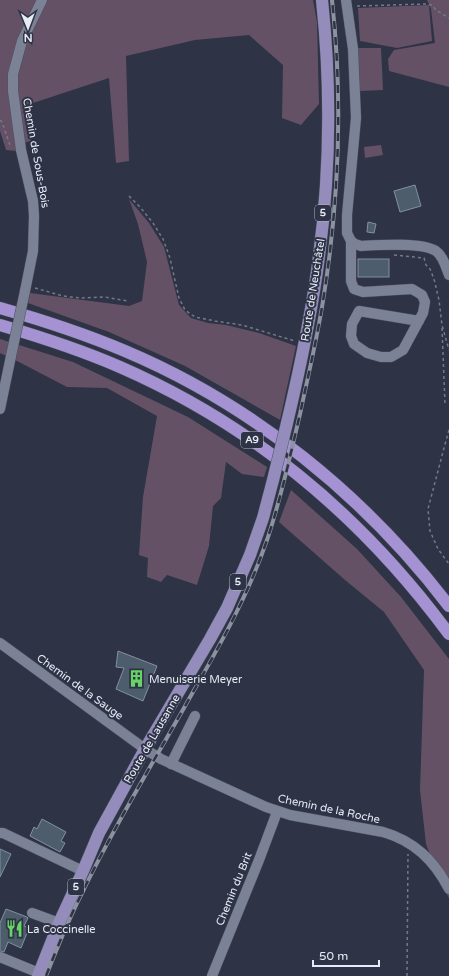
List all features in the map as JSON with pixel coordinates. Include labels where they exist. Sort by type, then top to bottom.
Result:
[{"type":"highway","name":"A9","points":[[0,308],[66,328],[127,352],[194,385],[258,424],[322,472],[369,515],[408,556],[449,606]]},
{"type":"highway","name":"A9","points":[[0,325],[67,347],[120,367],[186,400],[249,438],[308,483],[354,524],[396,567],[434,613],[449,634]]},
{"type":"main road","name":"Route de Neuchâtel","points":[[273,480],[305,344],[319,255],[328,142],[326,52],[322,0]]},
{"type":"main road","name":"Route de Lausanne","points":[[38,975],[59,923],[99,833],[227,608],[250,555],[263,518],[273,480]]},
{"type":"street","name":"Chemin de Sous-Bois","points":[[0,409],[34,251],[33,201],[20,142],[13,91],[13,74],[22,41],[42,0]]},
{"type":"street","points":[[347,3],[353,49],[356,109],[354,148],[347,215],[347,233],[351,241],[351,281],[354,289],[362,292],[412,289],[422,294],[425,302],[424,313],[403,350],[391,357],[381,357],[367,353],[354,344],[351,336],[352,324],[359,311],[419,321]]},
{"type":"street","points":[[351,241],[361,246],[418,246],[428,248],[440,256],[449,275]]},
{"type":"street","name":"Chemin de la Sauge","points":[[0,643],[146,749]]},
{"type":"street","points":[[171,764],[195,716]]},
{"type":"street","name":"Chemin de la Roche","points":[[146,749],[156,757],[277,812],[383,832],[396,836],[408,842],[422,853],[434,865],[449,889]]},
{"type":"street","name":"Chemin du Brit","points":[[212,976],[277,812]]},
{"type":"street","points":[[0,833],[3,833],[83,871]]},
{"type":"street","points":[[32,913],[59,923]]},
{"type":"street","points":[[0,957],[38,975]]},
{"type":"path","points":[[347,3],[426,4],[432,5],[436,10],[449,18]]},
{"type":"path","points":[[129,196],[153,223],[163,239],[170,258],[179,298],[185,310],[194,317],[242,325],[305,344]]},
{"type":"path","points":[[26,288],[62,296],[80,298],[105,297],[128,300]]},
{"type":"path","points":[[442,324],[446,404]]},
{"type":"path","points":[[449,430],[428,509],[430,531],[438,549],[449,564]]},
{"type":"path","points":[[407,976],[408,842]]},
{"type":"shaded area","points":[[0,0],[313,0],[317,22],[319,104],[301,125],[282,118],[283,65],[249,35],[195,40],[126,56],[129,161],[116,163],[109,78],[27,105],[31,141],[23,143],[14,117],[16,151],[6,150],[0,131]]},
{"type":"shaded area","points":[[427,0],[449,0],[449,87],[389,71],[388,59],[394,50],[435,43],[431,9]]},
{"type":"shaded area","points":[[429,5],[432,41],[397,48],[360,41],[358,8]]},
{"type":"shaded area","points":[[358,48],[381,48],[383,90],[360,91]]},
{"type":"shaded area","points":[[381,145],[383,155],[365,158],[364,147]]},
{"type":"shaded area","points":[[129,199],[149,223],[164,247],[179,305],[191,318],[208,323],[226,325],[259,333],[296,346],[280,420],[185,366],[109,332],[28,303],[30,293],[129,306],[142,301],[147,262],[138,224]]},
{"type":"shaded area","points":[[0,339],[73,362],[188,417],[267,467],[264,477],[242,474],[226,462],[221,498],[213,506],[209,546],[197,585],[167,575],[161,582],[147,577],[148,558],[139,555],[143,497],[157,416],[107,388],[67,387],[0,353]]},
{"type":"shaded area","points":[[291,490],[357,549],[401,597],[449,659],[449,898],[440,882],[426,844],[420,790],[424,670],[384,612],[279,522]]},
{"type":"building","points":[[415,185],[421,206],[400,212],[394,191]]},
{"type":"building","points":[[368,222],[376,224],[374,233],[367,232]]},
{"type":"building","points":[[358,259],[389,259],[389,277],[358,277]]},
{"type":"building","name":"Menuiserie Meyer","points":[[118,651],[157,666],[143,701],[116,689],[124,668],[116,667]]},
{"type":"building","points":[[42,819],[66,832],[61,841],[65,843],[60,852],[30,836],[34,827],[37,829]]},
{"type":"building","points":[[0,849],[11,854],[0,877]]},
{"type":"building","points":[[6,909],[27,917],[28,918],[24,926],[29,928],[21,948],[8,942],[4,952],[0,951],[0,923]]},
{"type":"railway","points":[[46,976],[58,945],[105,847],[213,658],[233,620],[258,566],[277,509],[300,414],[318,329],[333,226],[338,151],[338,113],[332,0]]},
{"type":"place","name":"Menuiserie Meyer","points":[[136,679]]},
{"type":"place","name":"La Coccinelle","points":[[14,929]]}]
